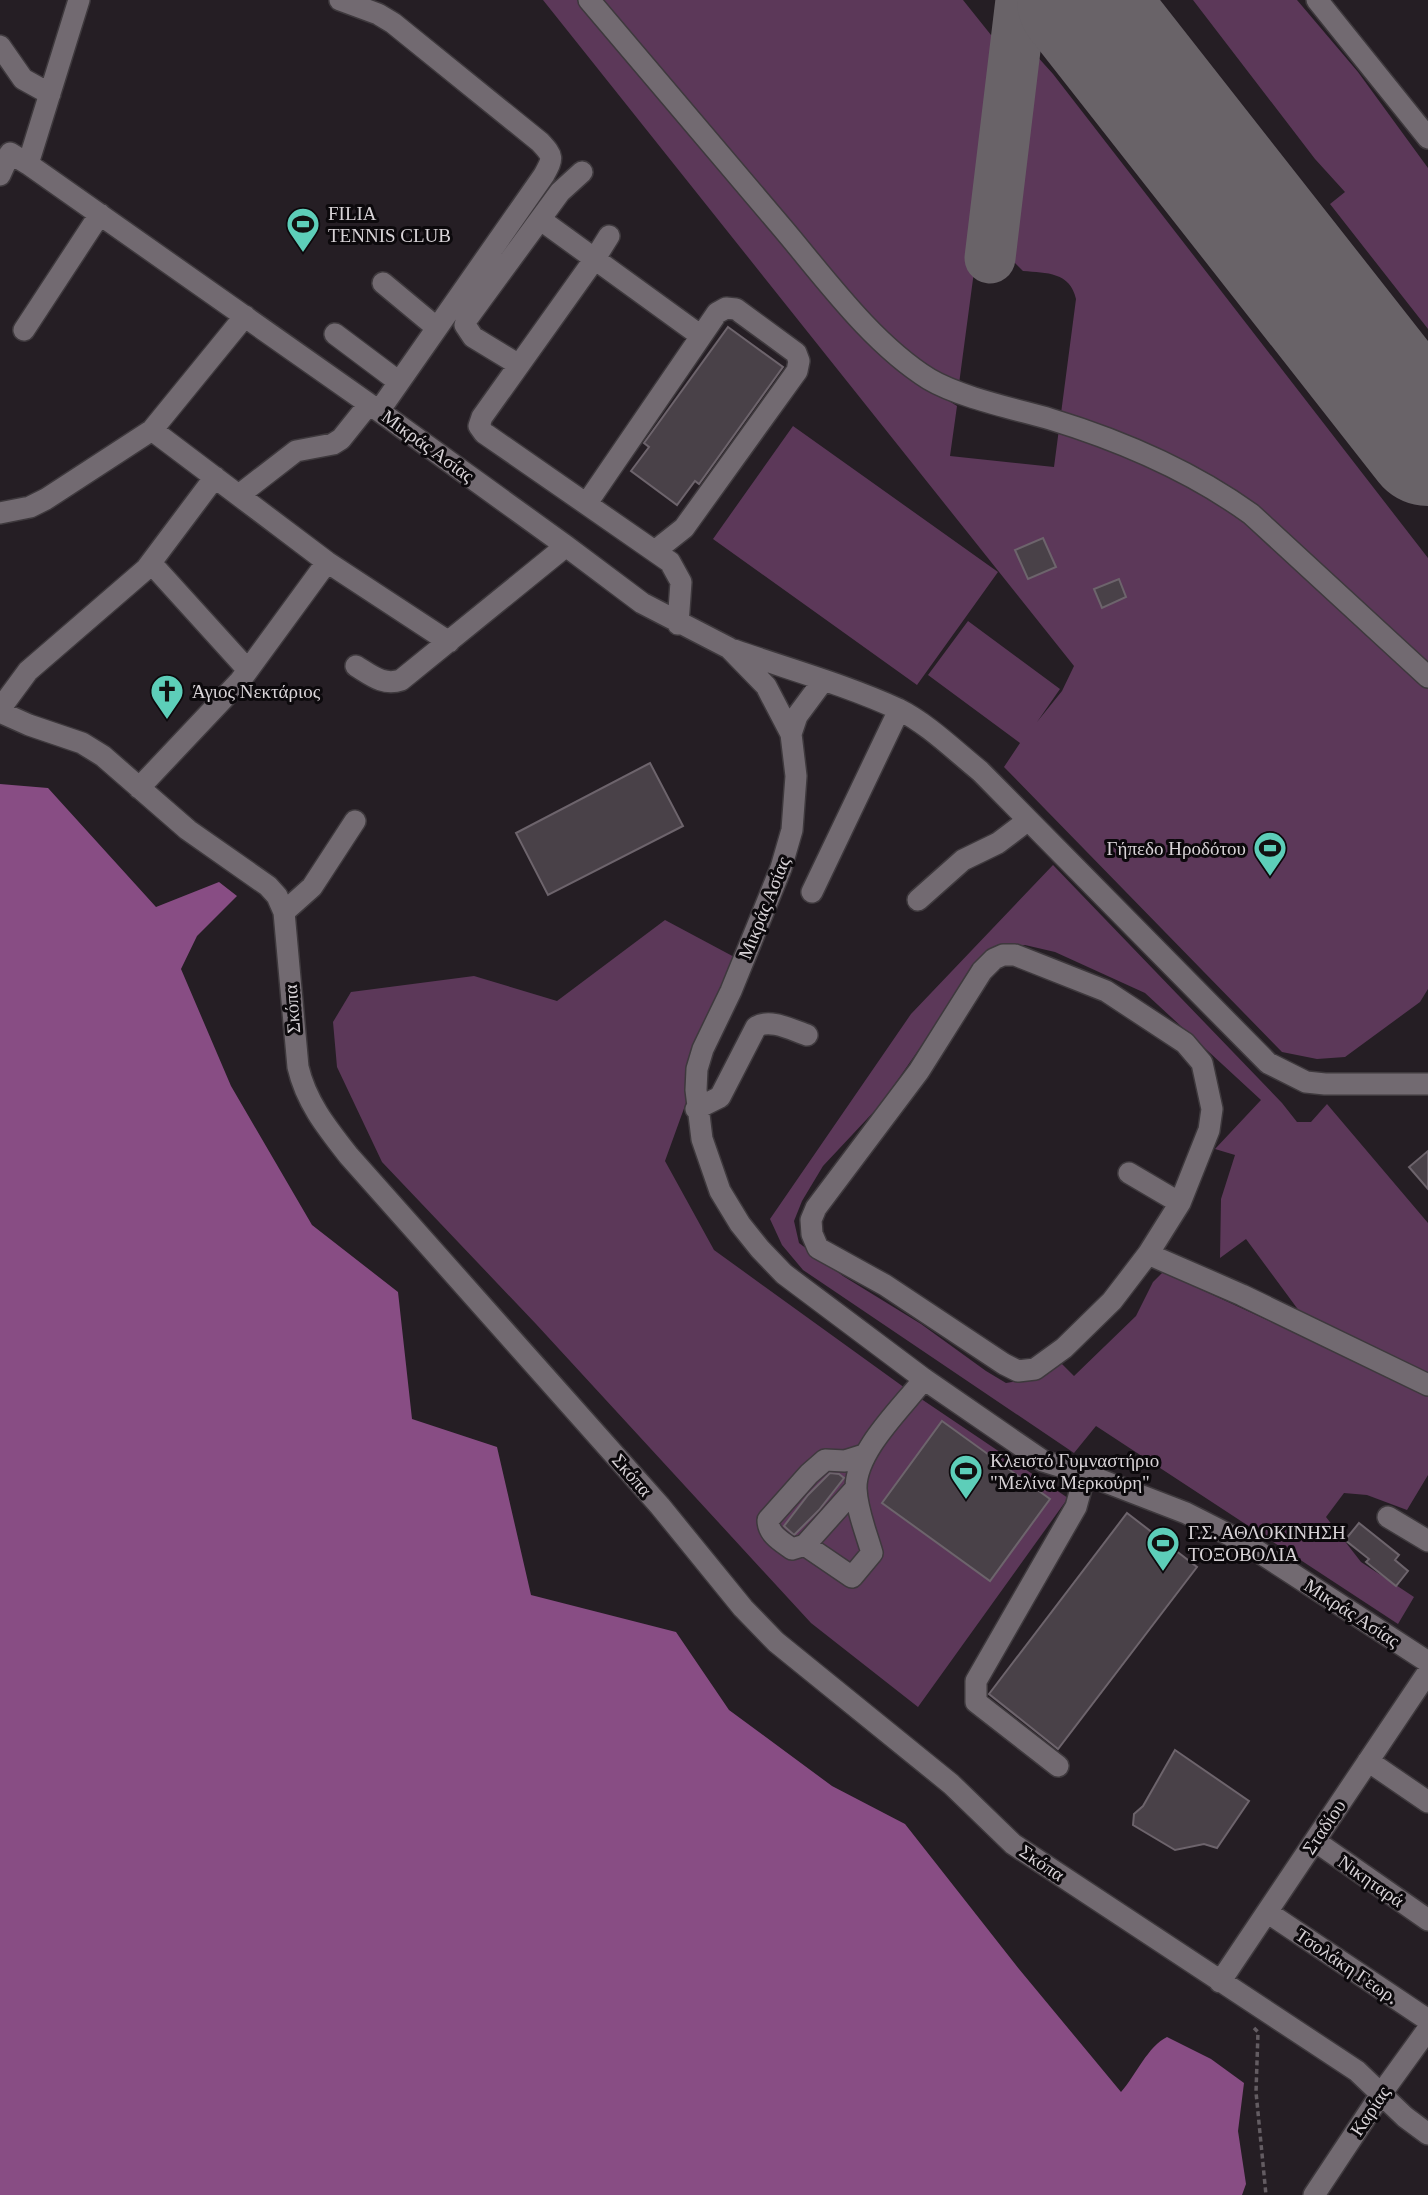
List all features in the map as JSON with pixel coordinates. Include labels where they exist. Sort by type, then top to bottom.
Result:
[{"type":"street","points":[[0,175],[19,159],[50,94],[79,0]]},
{"type":"street","points":[[239,495],[296,451],[333,444],[341,439],[399,382],[552,160],[551,153],[540,142],[393,23],[378,14],[340,0]]},
{"type":"street","points":[[589,0],[848,305],[911,365],[931,380],[952,389],[1072,426],[1170,464],[1220,491],[1251,514],[1428,677]]},
{"type":"street","points":[[1317,0],[1428,138]]},
{"type":"street","points":[[0,46],[23,79],[50,94]]},
{"type":"street","name":"Μικράς Ασίας","points":[[19,159],[245,316],[642,603],[678,624],[729,648],[766,686],[791,734],[796,776],[792,830],[781,868],[731,991],[703,1049],[697,1069],[696,1109],[702,1139],[720,1191],[740,1224],[760,1249],[784,1274],[924,1379],[1043,1461],[1085,1474],[1186,1513],[1245,1544],[1427,1672]]},
{"type":"street","points":[[519,365],[473,337],[465,325],[467,318],[560,192],[582,172]]},
{"type":"street","points":[[24,330],[100,214]]},
{"type":"street","points":[[541,220],[701,336]]},
{"type":"street","points":[[609,236],[479,426],[484,433],[670,562],[681,582],[678,624]]},
{"type":"street","points":[[383,283],[437,328]]},
{"type":"street","points":[[587,503],[717,313],[726,308],[736,309],[796,353],[799,361],[797,371],[684,528],[655,551]]},
{"type":"street","points":[[0,513],[30,508],[152,430],[245,316]]},
{"type":"street","points":[[335,334],[399,382]]},
{"type":"street","points":[[152,430],[327,562],[449,642]]},
{"type":"street","points":[[0,711],[28,671],[150,563],[215,477]]},
{"type":"street","points":[[356,666],[380,681],[393,683],[401,680],[566,546]]},
{"type":"street","points":[[139,788],[228,695],[327,562]]},
{"type":"street","points":[[150,563],[248,670]]},
{"type":"street","points":[[729,648],[899,710],[917,721],[980,771],[1268,1063],[1306,1082],[1428,1084]]},
{"type":"street","points":[[791,734],[797,716],[824,681]]},
{"type":"street","points":[[812,892],[899,710]]},
{"type":"street","name":"Σκόπα","points":[[0,711],[30,725],[82,743],[103,756],[188,830],[268,886],[277,896],[284,912],[298,1067],[302,1083],[318,1115],[349,1156],[660,1506],[743,1608],[804,1665],[951,1784],[1013,1844],[1357,2071],[1405,2117],[1428,2134]]},
{"type":"street","points":[[284,912],[312,887],[355,821]]},
{"type":"street","points":[[918,900],[963,860],[998,843],[1027,821]]},
{"type":"street","points":[[1003,955],[1015,955],[1106,991],[1185,1043],[1202,1063],[1212,1109],[1209,1130],[1180,1203],[1148,1254],[1098,1317],[1064,1348],[1035,1369],[1018,1371],[1003,1364],[885,1285],[818,1248],[812,1234],[811,1220],[816,1208],[919,1071],[982,971],[993,959],[1003,955]]},
{"type":"street","points":[[696,1109],[720,1097],[756,1027],[761,1024],[774,1024],[807,1035]]},
{"type":"street","points":[[1129,1173],[1180,1203]]},
{"type":"street","points":[[1148,1254],[1242,1295],[1428,1385]]},
{"type":"street","points":[[805,1545],[852,1577],[872,1553],[861,1518],[856,1488],[864,1455],[924,1379]]},
{"type":"street","points":[[856,1488],[805,1545],[792,1549],[768,1528],[768,1520],[825,1460],[845,1461],[864,1455]]},
{"type":"street","points":[[1058,1766],[976,1702],[976,1681],[1076,1507],[1085,1474]]},
{"type":"street","points":[[1388,1517],[1428,1541]]},
{"type":"street","name":"Σταδίου","points":[[1220,1982],[1427,1672]]},
{"type":"street","points":[[1368,1761],[1428,1802]]},
{"type":"street","name":"Νικηταρά","points":[[1315,1841],[1428,1920]]},
{"type":"street","name":"Τσολάκη Γεωρ.","points":[[1267,1912],[1428,2020]]},
{"type":"street","name":"Καρίας","points":[[1314,2195],[1428,2029]]},
{"type":"path","points":[[1250,2025],[1258,2032],[1256,2092],[1266,2195]]},
{"type":"shaded area","points":[[543,0],[577,0],[831,302],[922,384],[957,406],[950,456],[1054,467],[1076,299],[1073,290],[1063,279],[1049,274],[1023,271],[1013,261],[1010,240],[1035,54],[1053,74],[1428,558],[1428,989],[1420,1002],[1345,1057],[1317,1059],[1282,1052],[1004,767],[1020,743],[928,675],[968,621],[1060,689],[1037,722],[1062,691],[1074,666]]},
{"type":"shaded area","points":[[597,0],[963,0],[999,45],[983,204],[959,384],[938,378],[871,321]]},
{"type":"shaded area","points":[[1193,0],[1297,0],[1358,72],[1428,168],[1428,329],[1330,204],[1345,192],[1315,159]]},
{"type":"shaded area","points":[[793,426],[998,572],[917,685],[713,539]]},
{"type":"shaded area","points":[[0,784],[48,788],[156,907],[219,882],[237,896],[197,936],[181,969],[231,1086],[312,1225],[398,1292],[412,1419],[497,1447],[531,1595],[676,1632],[729,1710],[832,1786],[905,1824],[1019,1969],[1121,2092],[1148,2054],[1167,2037],[1211,2059],[1244,2083],[1238,2131],[1246,2184],[1242,2195],[0,2195]]},
{"type":"shaded area","points":[[1053,865],[1282,1103],[1297,1122],[1311,1122],[1327,1104],[1428,1223],[1428,1377],[1305,1319],[1246,1239],[1220,1258],[1221,1199],[1235,1155],[1215,1149],[1261,1100],[1145,993],[1055,952],[1025,945],[998,949],[924,1042],[881,1104],[823,1166],[802,1201],[794,1221],[799,1243],[843,1276],[921,1324],[1006,1383],[1031,1379],[1059,1361],[1074,1376],[1136,1316],[1153,1282],[1163,1272],[1428,1394],[1428,1475],[1407,1510],[1367,1495],[1344,1493],[1326,1517],[1361,1562],[1414,1597],[1398,1624],[1096,1426],[1074,1453],[803,1270],[782,1245],[770,1219],[911,1014]]},
{"type":"shaded area","points":[[665,920],[738,959],[665,1161],[714,1250],[905,1388],[1068,1498],[918,1707],[811,1623],[536,1324],[382,1162],[337,1067],[333,1022],[351,992],[474,976],[557,1001]]},
{"type":"building","points":[[728,327],[783,367],[699,484],[695,481],[677,505],[631,471],[649,447],[644,443]]},
{"type":"building","points":[[1043,538],[1056,567],[1028,579],[1015,550]]},
{"type":"building","points":[[1119,579],[1126,597],[1102,608],[1094,589]]},
{"type":"building","points":[[650,763],[683,826],[548,895],[516,833]]},
{"type":"building","points":[[1428,1151],[1428,1189],[1409,1167]]},
{"type":"building","name":"Κλειστό Γυμναστήριο \"Μελίνα Μερκούρη\"","points":[[942,1421],[1050,1499],[990,1581],[882,1503]]},
{"type":"building","points":[[830,1473],[844,1478],[819,1510],[794,1535],[784,1526],[808,1495]]},
{"type":"building","points":[[1127,1513],[1197,1567],[1058,1749],[989,1694]]},
{"type":"building","points":[[1359,1523],[1399,1555],[1395,1560],[1408,1571],[1396,1586],[1366,1562],[1369,1559],[1345,1540]]},
{"type":"building","points":[[1175,1750],[1249,1801],[1217,1848],[1204,1844],[1175,1850],[1133,1825],[1134,1814],[1143,1806]]},
{"type":"taxiway","points":[[990,258],[1021,0]]},
{"type":"runway","points":[[1080,0],[1428,443]]},
{"type":"place","name":"FILIA TENNIS CLUB","points":[[303,254]]},
{"type":"place","name":"Άγιος Νεκτάριος","points":[[167,721]]},
{"type":"place","name":"Γήπεδο Ηροδότου","points":[[1270,878]]},
{"type":"place","name":"Κλειστό Γυμναστήριο \"Μελίνα Μερκούρη\"","points":[[966,1501]]},
{"type":"place","name":"Γ.Σ. ΑΘΛΟΚΙΝΗΣΗ ΤΟΞΟΒΟΛΙΑ","points":[[1163,1573]]}]
